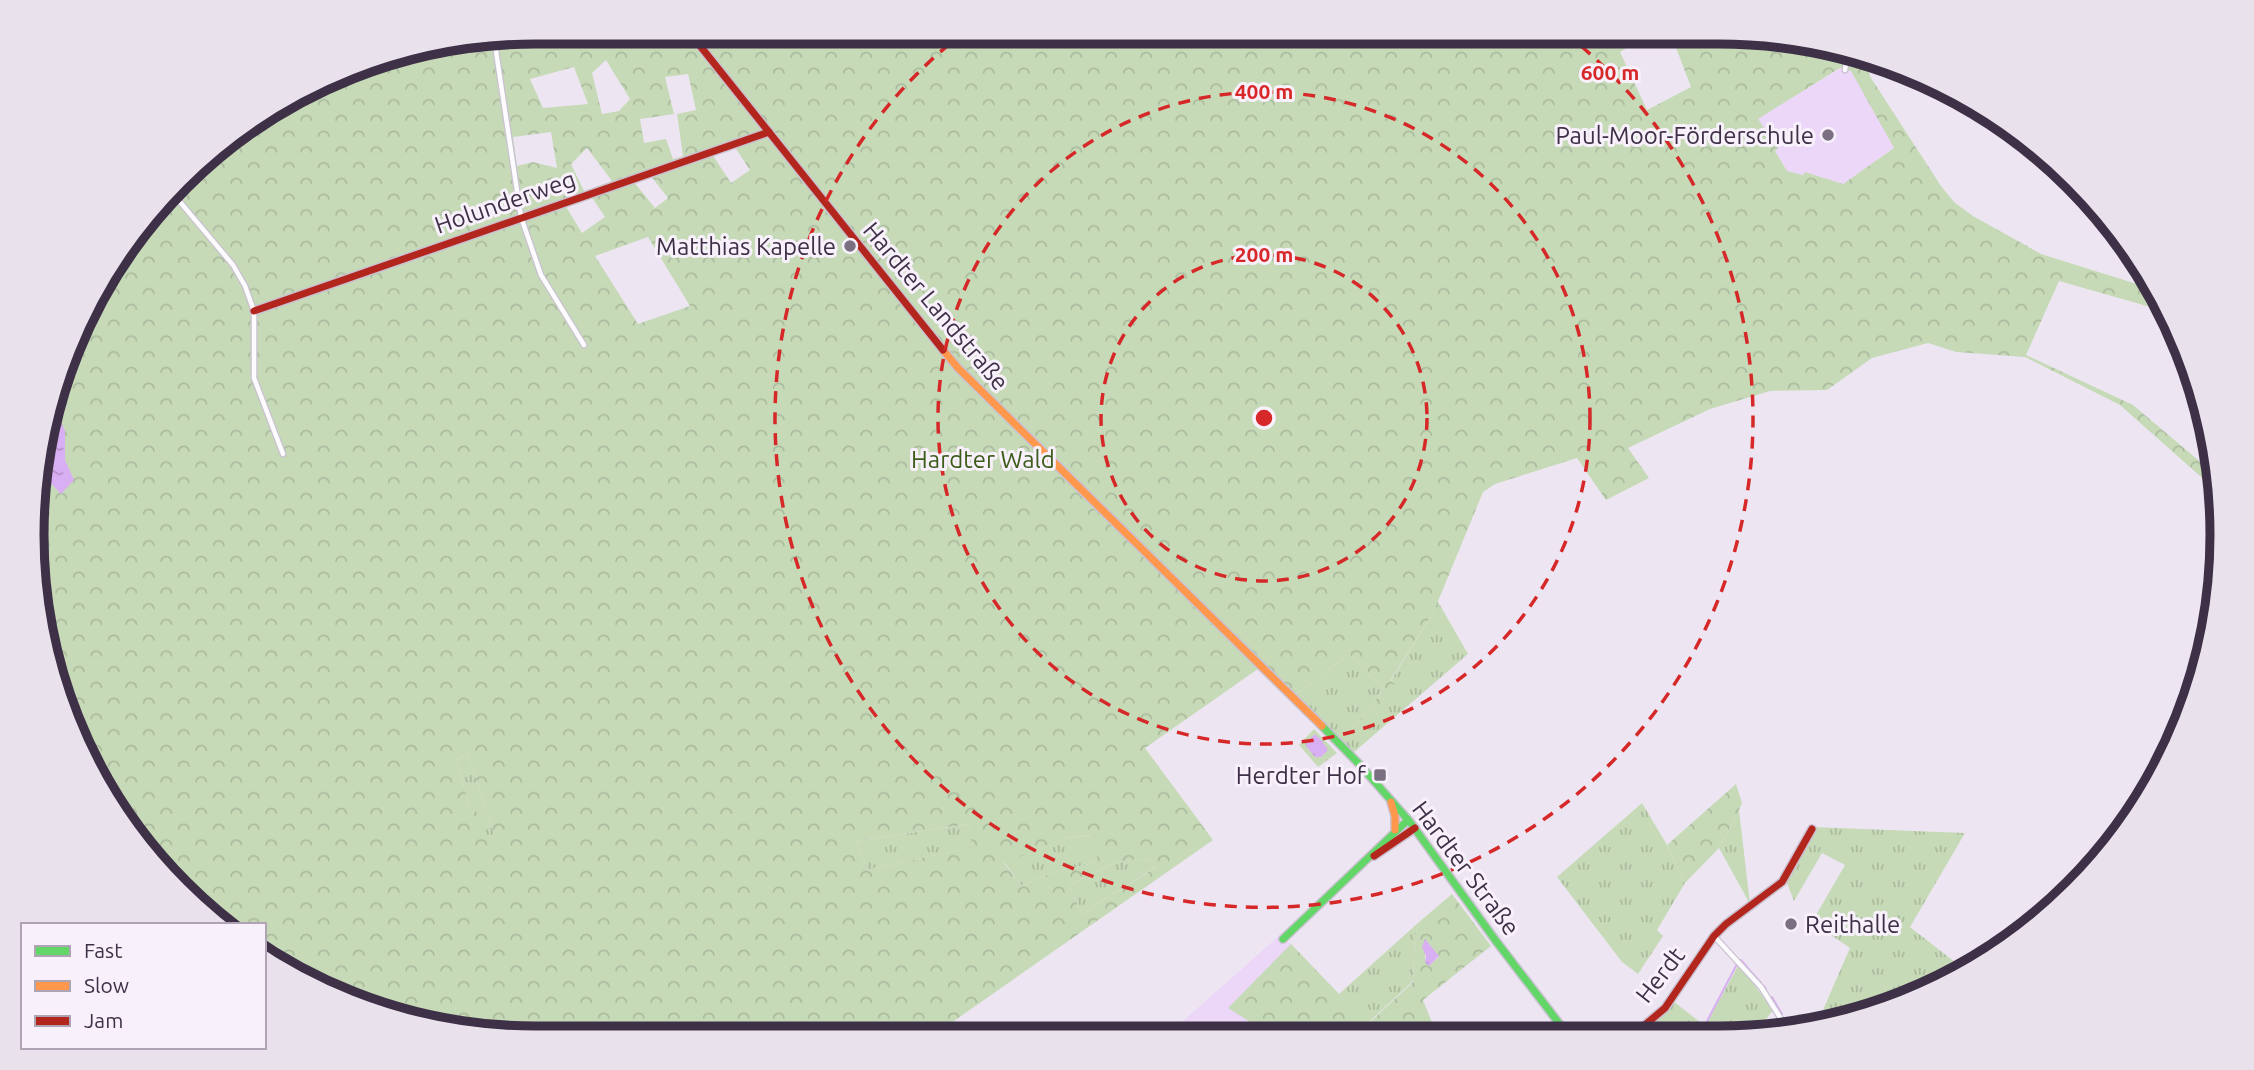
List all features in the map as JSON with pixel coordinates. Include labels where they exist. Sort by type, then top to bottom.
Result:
[{"type":"main road","name":"Hardter Landstraße","points":[[699,44],[968,379],[1326,731]]},
{"type":"main road","name":"Holunderweg","points":[[254,311],[769,132]]},
{"type":"main road","name":"Hardter Straße","points":[[1326,731],[1415,828],[1496,942],[1561,1026]]},
{"type":"main road","points":[[1391,800],[1395,830]]},
{"type":"main road","points":[[1283,939],[1408,820]]},
{"type":"main road","points":[[1367,861],[1415,828]]},
{"type":"main road","name":"Herdt","points":[[1644,1026],[1665,1008],[1714,936],[1782,882],[1812,829]]},
{"type":"street","points":[[495,46],[521,217],[541,275],[584,345]]},
{"type":"street","points":[[1844,69],[1846,60]]},
{"type":"street","points":[[178,199],[233,265],[245,286],[254,311],[254,378],[283,454]]},
{"type":"street","name":"Herdt","points":[[1714,936],[1761,987],[1783,1022]]},
{"type":"shaded area","name":"Paul-Moor-Förderschule","points":[[1841,68],[1851,71],[1895,147],[1843,184],[1805,172],[1804,175],[1787,171],[1775,151],[1777,149],[1757,119]]},
{"type":"shaded area","points":[[1281,934],[1367,1024],[1431,1022],[1433,1026],[1177,1026]]},
{"type":"green space","name":"Hardter Wald","points":[[535,44],[1633,44],[1620,52],[1647,110],[1691,87],[1675,44],[1783,48],[1845,60],[1843,69],[1840,68],[1758,119],[1778,148],[1775,151],[1787,171],[1803,175],[1805,172],[1843,184],[1894,148],[1851,71],[1846,70],[1848,60],[1868,67],[1871,78],[1954,202],[1973,216],[2041,254],[2142,286],[2144,289],[2155,308],[2059,281],[2026,355],[2133,405],[2205,466],[2207,482],[2120,405],[2025,357],[1956,352],[1928,343],[1872,358],[1827,390],[1770,391],[1710,409],[1628,448],[1649,478],[1606,500],[1577,458],[1495,484],[1483,492],[1434,611],[1390,681],[1395,684],[1380,711],[1356,733],[1351,731],[1383,688],[1349,654],[1295,695],[1265,664],[1145,748],[1213,840],[947,1026],[503,1025],[408,1010],[318,976],[266,946],[266,923],[234,923],[166,859],[145,834],[110,781],[94,752],[70,693],[60,662],[48,599],[45,503],[60,408],[94,318],[127,262],[166,211],[236,145],[289,110],[347,81],[408,60],[471,48]],"holes":[[[606,60],[630,99],[619,111],[602,114],[592,73]],[[574,67],[588,104],[543,108],[530,79]],[[688,74],[696,110],[677,114],[683,156],[673,159],[666,139],[644,143],[640,119],[674,114],[665,77]],[[551,132],[557,168],[533,162],[517,166],[513,137]],[[734,146],[750,170],[731,183],[712,154]],[[587,148],[612,181],[584,191],[571,164]],[[650,175],[668,198],[655,208],[633,181]],[[591,196],[605,217],[582,233],[565,205]],[[648,237],[690,306],[638,324],[595,256]],[[468,754],[494,834],[487,837],[471,810],[456,759]],[[969,824],[972,847],[867,870],[856,841]],[[1092,835],[1097,858],[1094,863],[1056,871],[1022,886],[1004,863],[1067,838]],[[1131,860],[1154,861],[1156,867],[1082,914],[1069,886],[1095,872]]]},
{"type":"green space","points":[[1437,600],[1468,654],[1353,753],[1295,695],[1349,654],[1383,688],[1351,731],[1394,684],[1390,682],[1434,611]]},
{"type":"green space","points":[[1314,729],[1337,753],[1318,767],[1299,745]]},
{"type":"green space","points":[[468,754],[494,834],[486,838],[471,810],[456,759]]},
{"type":"green space","points":[[1736,784],[1742,803],[1739,810],[1719,848],[1685,883],[1667,845]]},
{"type":"green space","points":[[1642,803],[1667,845],[1685,883],[1657,930],[1663,936],[1638,974],[1622,962],[1557,877]]},
{"type":"green space","points":[[1739,810],[1750,904],[1719,848]]},
{"type":"green space","points":[[969,824],[973,847],[867,870],[856,841]]},
{"type":"green space","points":[[1812,827],[1965,833],[1910,927],[1958,964],[1907,989],[1820,1016],[1850,948],[1812,922],[1845,865],[1822,853],[1794,901],[1787,883],[1780,881]]},
{"type":"green space","points":[[1093,835],[1097,858],[1094,863],[1056,871],[1022,886],[1004,862],[1067,838]]},
{"type":"green space","points":[[1141,859],[1154,861],[1157,866],[1082,914],[1069,886],[1113,865]]},
{"type":"green space","points":[[1452,894],[1491,946],[1423,1000],[1433,1026],[1256,1026],[1228,1008],[1291,944],[1368,1024],[1413,982],[1415,936],[1419,922]],"holes":[[[1425,939],[1439,957],[1429,965],[1425,959]]]},
{"type":"green space","points":[[1419,922],[1415,936],[1413,981],[1367,1024],[1339,994]]},
{"type":"green space","points":[[1739,964],[1773,1010],[1763,1024],[1705,1026]]},
{"type":"green space","points":[[1673,1001],[1705,1026],[1647,1026],[1668,1009]]},
{"type":"green space","points":[[1799,1014],[1813,1017],[1791,1021]]},
{"type":"water","points":[[58,415],[65,431],[65,460],[74,480],[61,494],[47,480]]},
{"type":"water","points":[[1315,734],[1328,750],[1321,757],[1315,757],[1306,746]]},
{"type":"water","points":[[1425,939],[1439,956],[1429,966],[1425,962],[1426,956],[1422,947]]},
{"type":"waterway","points":[[1741,960],[1752,973]]},
{"type":"waterway","points":[[1706,1023],[1737,964]]},
{"type":"waterway","points":[[1753,974],[1761,983]]},
{"type":"waterway","points":[[1772,997],[1782,1014]]},
{"type":"waterway","points":[[1784,1018],[1786,1021]]},
{"type":"traffic: fast","points":[[1322,726],[1410,822],[1561,1026]]},
{"type":"traffic: fast","points":[[1283,939],[1408,820]]},
{"type":"traffic: slow","points":[[943,350],[958,368],[1322,726]]},
{"type":"traffic: slow","points":[[1391,802],[1395,830]]},
{"type":"traffic: jam","points":[[699,44],[943,350]]},
{"type":"traffic: jam","points":[[254,311],[769,132]]},
{"type":"traffic: jam","points":[[1374,856],[1415,828]]},
{"type":"traffic: jam","points":[[1644,1026],[1665,1008],[1714,936],[1782,882],[1812,829]]},
{"type":"place","name":"Paul-Moor-Förderschule","points":[[1828,135]]},
{"type":"place","name":"Matthias Kapelle","points":[[850,246]]},
{"type":"place","name":"Herdter Hof","points":[[1380,775]]},
{"type":"place","name":"Reithalle","points":[[1791,924]]}]
